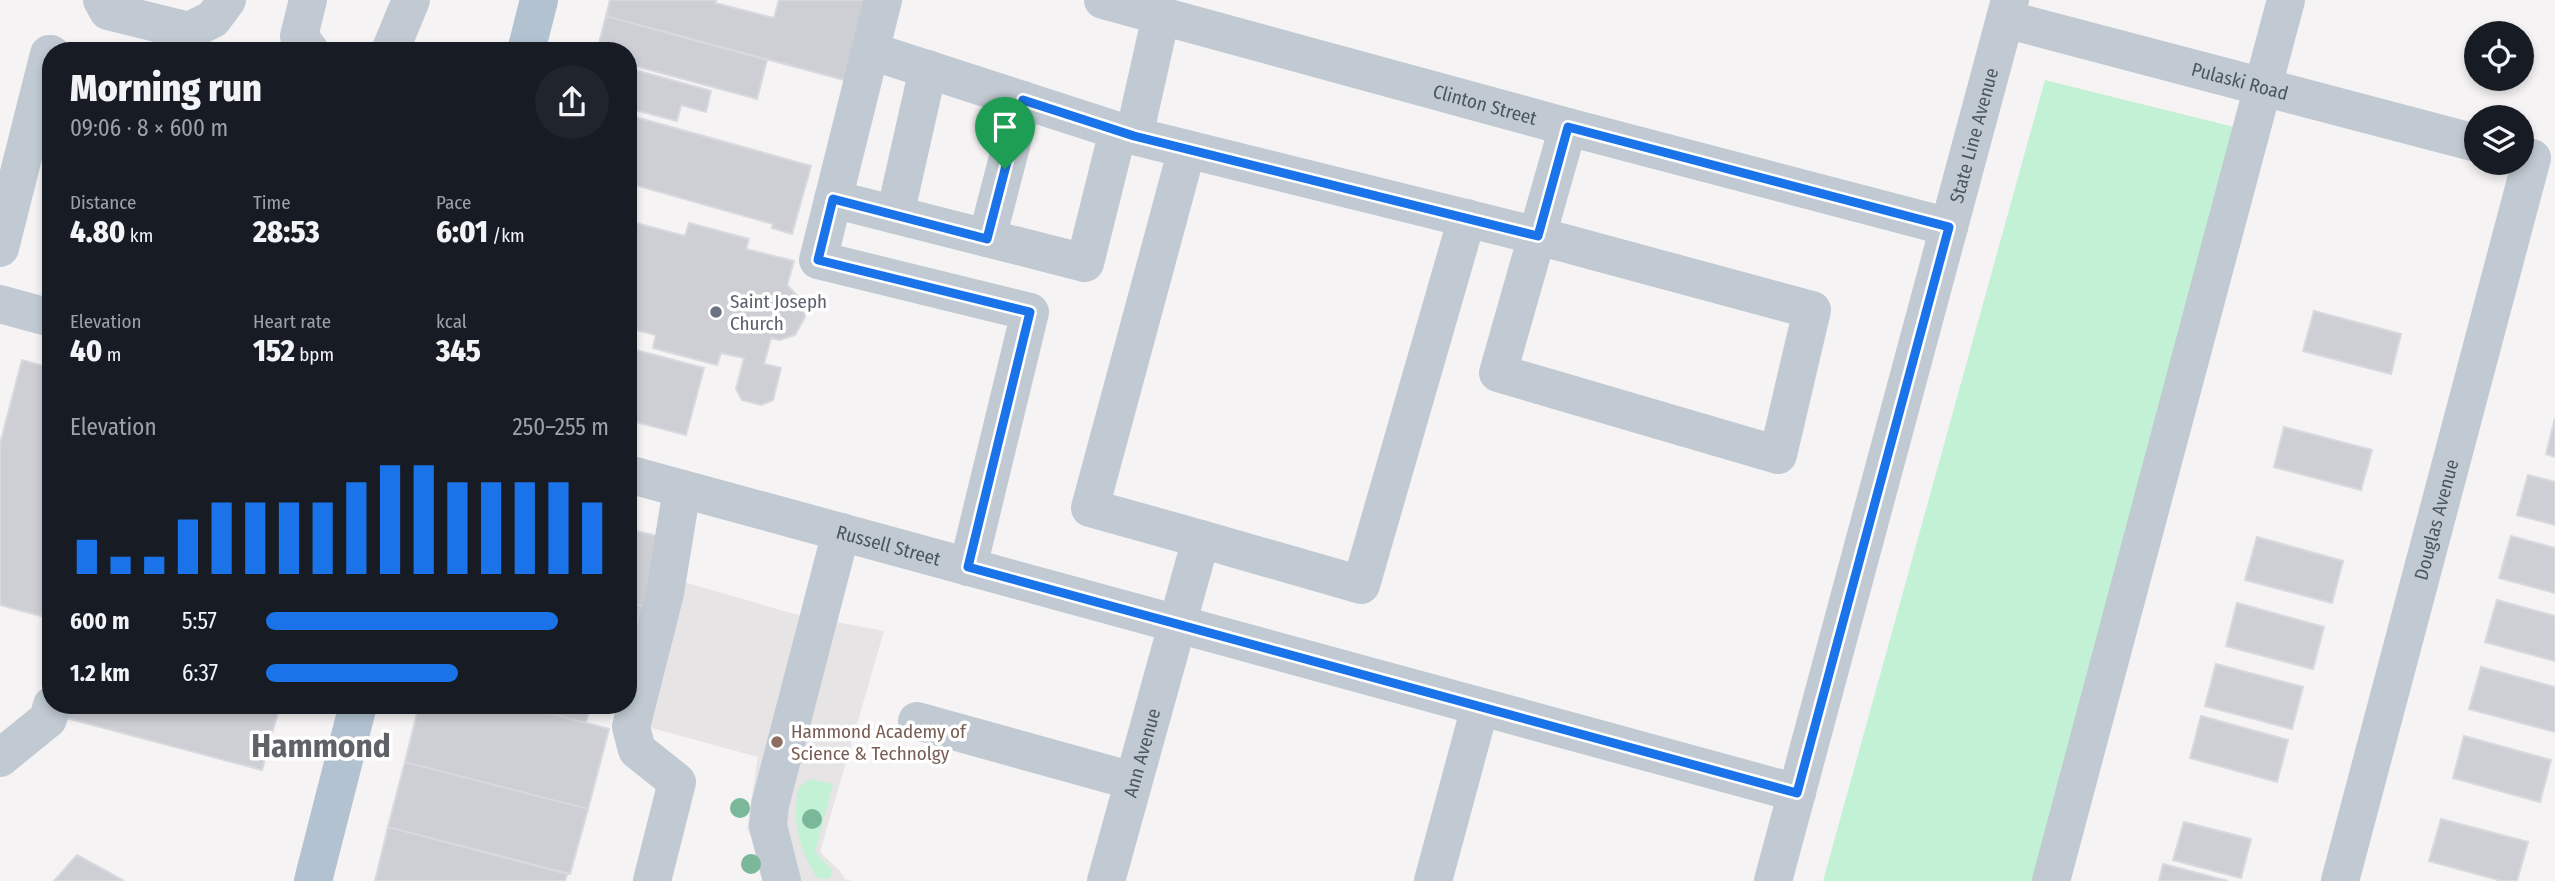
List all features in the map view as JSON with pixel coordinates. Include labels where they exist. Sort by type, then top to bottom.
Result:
[{"type":"main road","points":[[528,42],[539,0]]},
{"type":"main road","points":[[313,881],[356,714]]},
{"type":"street","points":[[102,0],[108,11],[188,31],[219,6]]},
{"type":"street","points":[[138,0],[219,6]]},
{"type":"street","points":[[303,42],[299,36],[308,0]]},
{"type":"street","points":[[394,42],[411,0]]},
{"type":"street","points":[[883,0],[818,260],[1030,312],[968,567]]},
{"type":"street","name":"Clinton Street","points":[[1103,0],[1568,127],[1949,227]]},
{"type":"street","points":[[2051,881],[2286,0]]},
{"type":"street","name":"Pulaski Road","points":[[2008,10],[2262,87],[2464,140]]},
{"type":"street","name":"State Line Avenue","points":[[1773,881],[2008,10]]},
{"type":"street","points":[[833,199],[1085,263],[1161,16]]},
{"type":"street","points":[[871,51],[1126,134],[1538,236],[1812,310],[1778,456],[1498,373],[1538,236],[1568,127]]},
{"type":"street","points":[[895,215],[928,69]]},
{"type":"street","points":[[0,248],[42,82]]},
{"type":"street","points":[[987,239],[1023,100]]},
{"type":"street","points":[[1187,149],[1090,508],[1361,585],[1467,218]]},
{"type":"street","name":"Douglas Avenue","points":[[2340,881],[2536,159]]},
{"type":"street","points":[[1,310],[42,317]]},
{"type":"street","name":"Russell Street","points":[[637,476],[1797,793]]},
{"type":"street","points":[[637,703],[665,593],[682,489]]},
{"type":"street","points":[[782,881],[768,826],[770,805],[841,532]]},
{"type":"street","name":"Ann Avenue","points":[[1106,881],[1201,539]]},
{"type":"street","points":[[1433,881],[1480,707]]},
{"type":"street","points":[[5,744],[48,719],[49,714]]},
{"type":"street","points":[[634,714],[631,727],[637,750],[677,782],[652,881]]},
{"type":"street","points":[[917,721],[1133,780]]},
{"type":"shaded area","name":"Hammond Academy of Science & Technolgy","points":[[684,582],[794,614],[884,631],[820,852],[845,879],[852,881],[764,881],[763,860],[747,829],[758,757],[648,727]]},
{"type":"green space","points":[[2045,80],[2242,129],[2035,881],[1823,881]]},
{"type":"green space","points":[[811,779],[833,784],[815,852],[832,870],[830,878],[818,879],[798,834],[796,811],[799,787]]},
{"type":"building","points":[[610,0],[716,0],[715,3],[774,18],[779,0],[867,0],[848,81],[606,16]]},
{"type":"building","points":[[606,16],[767,60],[757,99],[637,66],[637,42],[599,42]]},
{"type":"building","points":[[637,70],[711,91],[706,112],[681,105],[677,121],[637,110]]},
{"type":"building","points":[[637,118],[811,166],[792,234],[772,228],[773,224],[637,186]]},
{"type":"building","name":"Saint Joseph Church","points":[[637,223],[685,236],[689,223],[749,239],[746,249],[794,261],[787,285],[801,300],[805,317],[795,335],[780,340],[771,338],[764,364],[781,368],[773,400],[761,405],[742,400],[736,389],[744,358],[721,353],[717,365],[653,348],[656,335],[637,330]]},
{"type":"building","points":[[2314,311],[2401,334],[2391,374],[2303,351]]},
{"type":"building","points":[[637,350],[704,368],[686,435],[637,422]]},
{"type":"building","points":[[22,360],[42,366],[41,616],[0,605],[0,444]]},
{"type":"building","points":[[2555,418],[2555,457],[2546,454]]},
{"type":"building","points":[[2284,427],[2372,450],[2361,490],[2274,467]]},
{"type":"building","points":[[2528,475],[2555,482],[2555,525],[2517,515]]},
{"type":"building","points":[[637,531],[661,537],[643,606],[637,604]]},
{"type":"building","points":[[2511,536],[2555,548],[2555,593],[2499,578]]},
{"type":"building","points":[[2257,537],[2343,561],[2332,603],[2245,580]]},
{"type":"building","points":[[2497,600],[2555,616],[2555,661],[2485,642]]},
{"type":"building","points":[[2237,603],[2324,627],[2313,669],[2226,646]]},
{"type":"building","points":[[637,604],[643,606],[637,628]]},
{"type":"building","points":[[2216,664],[2303,687],[2292,729],[2205,706]]},
{"type":"building","points":[[2481,667],[2555,687],[2555,732],[2469,709]]},
{"type":"building","points":[[67,714],[278,714],[262,770],[66,718]]},
{"type":"building","points":[[417,714],[552,714],[609,729],[588,809],[405,762]]},
{"type":"building","points":[[552,714],[588,714],[586,723]]},
{"type":"building","points":[[2201,716],[2288,740],[2277,782],[2190,758]]},
{"type":"building","points":[[2464,736],[2551,760],[2540,802],[2453,778]]},
{"type":"building","points":[[405,762],[588,809],[570,874],[388,827]]},
{"type":"building","points":[[2441,819],[2528,842],[2517,881],[2502,881],[2429,861]]},
{"type":"building","points":[[2184,822],[2251,839],[2241,878],[2173,860]]},
{"type":"building","points":[[388,827],[567,874],[565,881],[375,881]]},
{"type":"building","points":[[77,855],[124,881],[54,881]]},
{"type":"building","points":[[2163,864],[2228,881],[2159,881]]},
{"type":"place","name":"Saint Joseph Church","points":[[716,312]]},
{"type":"place","name":"Hammond Academy of Science & Technolgy","points":[[777,742]]},
{"type":"district","name":"Hammond","points":[[321,746]]},
{"type":"route","points":[[1023,100],[1134,136],[1538,236],[1568,127],[1949,227],[1797,793],[968,567],[1030,312],[818,260],[833,199],[987,239],[1005,169],[1023,100]]}]
